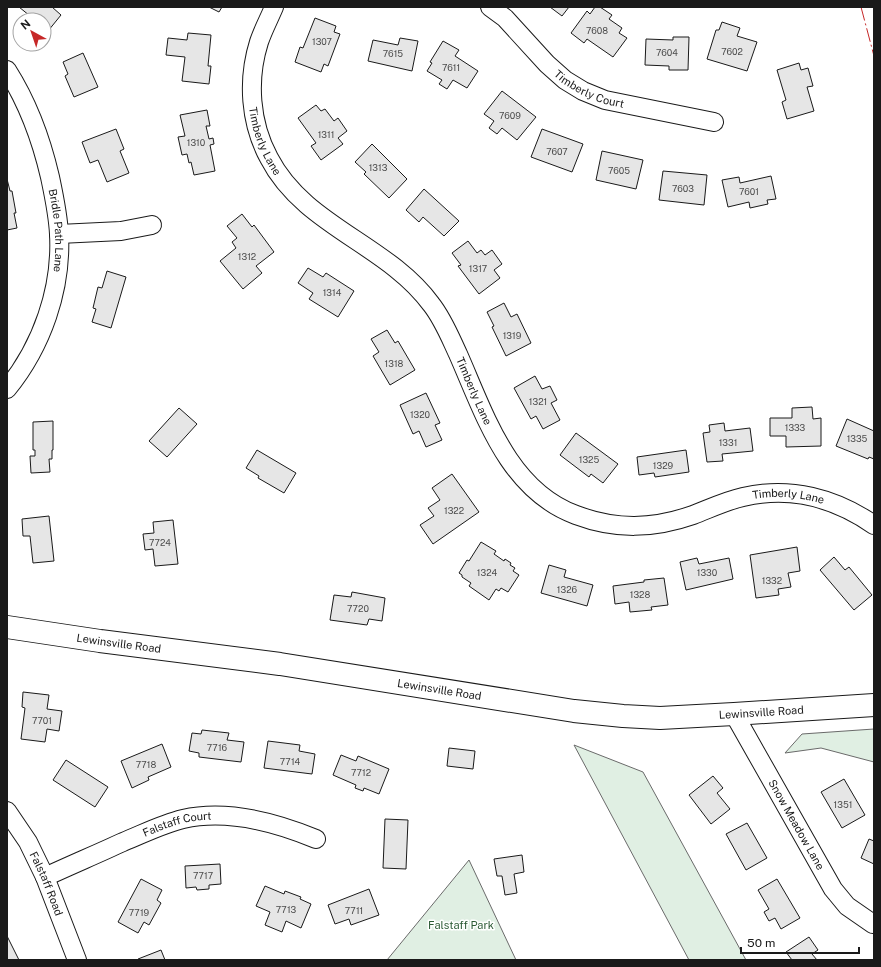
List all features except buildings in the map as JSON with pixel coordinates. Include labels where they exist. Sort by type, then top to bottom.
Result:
[{"type":"main road","name":"Lewinsville Road","points":[[7,627],[100,641],[280,664],[574,712],[660,718],[874,705]]},
{"type":"street","name":"Timberly Lane","points":[[274,7],[259,43],[254,64],[251,88],[253,111],[259,135],[269,158],[282,180],[297,197],[316,213],[391,263],[412,281],[431,304],[446,328],[502,450],[515,469],[531,487],[550,501],[573,514],[598,522],[622,526],[647,526],[670,522],[743,497],[768,493],[813,497],[837,504],[858,514],[874,525]]},
{"type":"street","name":"Timberly Court","points":[[490,7],[505,18],[565,80],[583,91],[605,100],[714,122]]},
{"type":"street","name":"Bridle Path Lane","points":[[7,70],[19,88],[32,117],[44,153],[56,204],[59,234],[57,274],[53,296],[44,326],[32,352],[16,378],[7,389]]},
{"type":"street","points":[[59,234],[121,231],[152,225]]},
{"type":"street","name":"Snow Meadow Lane","points":[[734,714],[833,889],[847,906],[873,924]]},
{"type":"street","name":"Falstaff Road","points":[[7,811],[28,842],[45,876],[77,960]]},
{"type":"street","name":"Falstaff Court","points":[[45,876],[162,825],[183,819],[209,816],[236,817],[270,823],[316,839]]},
{"type":"green space","points":[[874,729],[874,762],[821,748],[785,753],[802,734]]},
{"type":"green space","points":[[574,745],[643,772],[746,960],[689,960]]},
{"type":"green space","name":"Falstaff Park","points":[[469,860],[516,960],[387,960]]},
{"type":"power","points":[[861,7],[874,56]]}]
